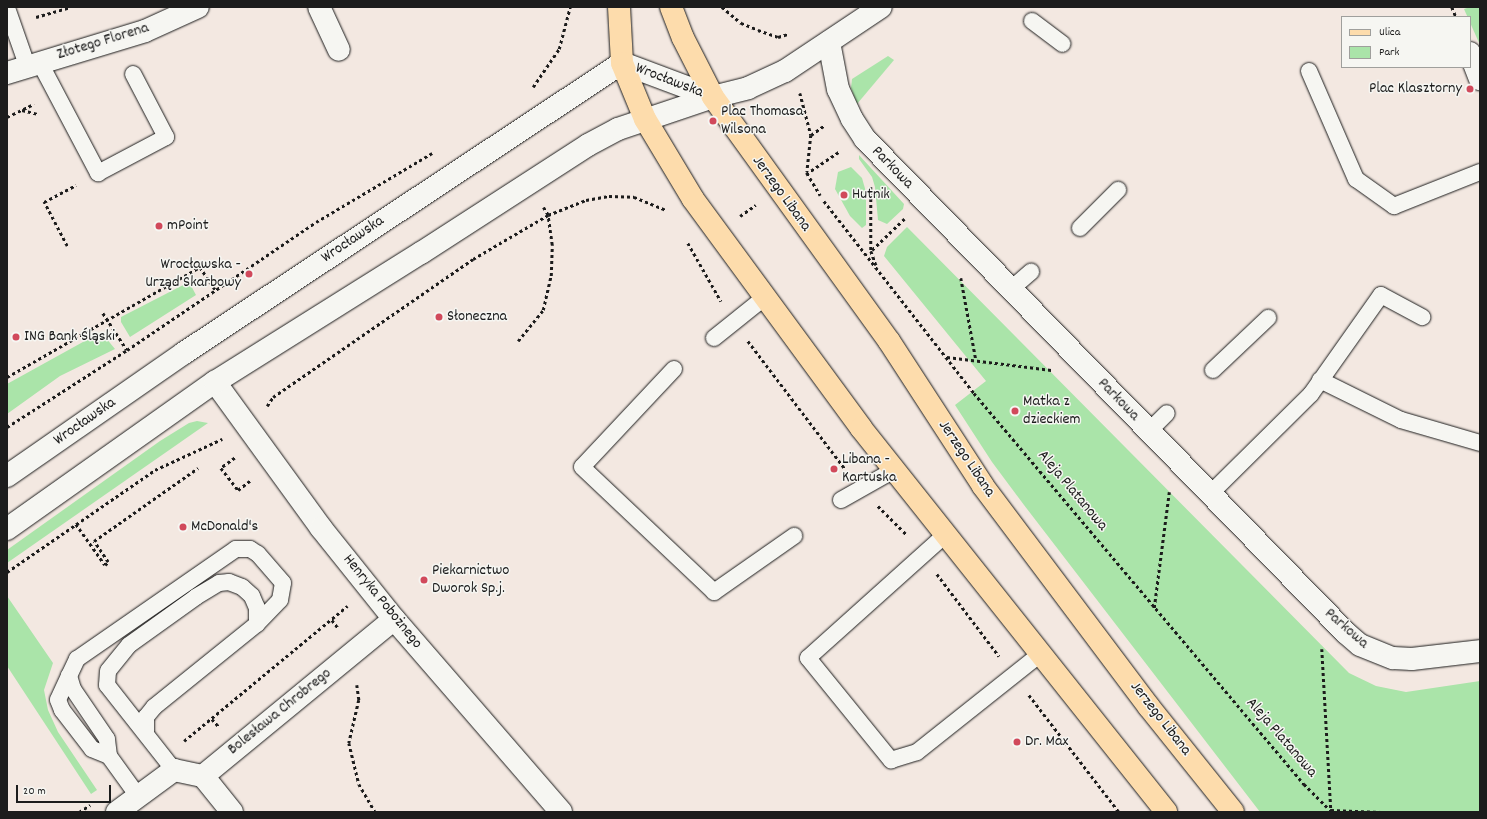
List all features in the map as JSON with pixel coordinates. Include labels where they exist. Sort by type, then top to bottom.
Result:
[{"type":"main road","points":[[619,7],[622,63],[645,119],[693,199],[715,232],[945,536],[1166,812]]},
{"type":"main road","name":"Jerzego Libana","points":[[671,7],[683,38],[712,97],[889,341],[983,486],[1149,707],[1233,812]]},
{"type":"street","name":"Złotego Florena","points":[[7,73],[33,63],[144,31],[198,7]]},
{"type":"street","points":[[319,7],[339,50]]},
{"type":"street","name":"Wrocławska","points":[[7,529],[215,382],[421,253],[588,145],[645,119],[712,97],[748,88],[790,68],[881,7]]},
{"type":"street","name":"Parkowa","points":[[829,42],[838,89],[859,132],[1010,290],[1360,645],[1393,658],[1412,659],[1480,651]]},
{"type":"street","points":[[1471,56],[1480,79]]},
{"type":"street","name":"Wrocławska","points":[[7,476],[190,348],[622,63],[712,97]]},
{"type":"street","name":"Henryka Pobożnego","points":[[215,382],[312,516],[394,620],[561,812]]},
{"type":"street","name":"Bolesława Chrobrego","points":[[203,776],[394,620]]},
{"type":"street","points":[[117,812],[174,770],[203,776],[232,812]]},
{"type":"lane","points":[[7,8],[33,63],[56,93],[98,173],[166,137],[133,74]]},
{"type":"lane","points":[[1032,21],[1062,44]]},
{"type":"lane","points":[[1309,71],[1356,179],[1394,206],[1480,172]]},
{"type":"lane","points":[[1080,228],[1118,190]]},
{"type":"lane","points":[[1010,290],[1031,272]]},
{"type":"lane","points":[[1210,494],[1311,394],[1380,295],[1422,317]]},
{"type":"lane","points":[[714,338],[764,298]]},
{"type":"lane","points":[[1213,370],[1268,318]]},
{"type":"lane","points":[[674,369],[582,467],[714,592],[794,536]]},
{"type":"lane","points":[[1320,380],[1401,420],[1480,443]]},
{"type":"lane","points":[[1149,431],[1167,413]]},
{"type":"lane","points":[[841,500],[894,470]]},
{"type":"lane","points":[[945,536],[808,658],[891,760],[917,752],[1040,655]]},
{"type":"lane","points":[[138,796],[109,756],[107,739],[73,689],[68,676],[77,659],[236,549],[250,549],[258,554],[283,583],[280,600],[257,624],[154,706],[146,717],[146,734]]},
{"type":"lane","points":[[174,770],[158,752],[107,684],[108,671],[129,645],[196,597],[219,583],[228,582],[242,587],[252,596],[257,608],[257,624]]},
{"type":"path","points":[[529,92],[559,49],[570,7]]},
{"type":"path","points":[[692,248],[778,190],[807,173],[811,135],[803,101],[778,37],[742,23],[722,7]]},
{"type":"path","points":[[7,117],[56,93]]},
{"type":"path","points":[[7,427],[127,350],[316,222],[435,152]]},
{"type":"path","points":[[67,246],[44,202],[98,173]]},
{"type":"path","name":"Aleja Platanowa","points":[[807,173],[821,196],[946,356],[1154,608],[1304,784],[1332,811]]},
{"type":"path","points":[[870,184],[873,193],[871,250],[876,267]]},
{"type":"path","points":[[273,398],[472,259],[548,215],[586,200],[609,196],[634,197],[658,205],[667,211]]},
{"type":"path","points":[[871,250],[923,200]]},
{"type":"path","points":[[518,341],[543,310],[551,276],[552,245],[548,215]]},
{"type":"path","points":[[684,236],[734,322],[861,489],[903,530],[1119,812]]},
{"type":"path","points":[[7,377],[200,267],[215,289]]},
{"type":"path","points":[[961,276],[976,360]]},
{"type":"path","points":[[103,313],[127,350]]},
{"type":"path","points":[[946,356],[1095,376]]},
{"type":"path","points":[[7,572],[155,470],[222,439]]},
{"type":"path","points":[[1154,608],[1173,456]]},
{"type":"path","points":[[235,458],[221,468],[225,476],[238,490],[251,480]]},
{"type":"path","points":[[76,524],[105,565],[108,562],[94,541],[198,468]]},
{"type":"path","points":[[1319,605],[1332,811],[1381,812]]},
{"type":"path","points":[[356,680],[359,700],[349,743],[359,784],[375,812]]},
{"type":"green space","points":[[1470,7],[1480,7],[1480,45],[1471,25],[1471,16],[1467,16],[1464,9]]},
{"type":"green space","points":[[888,56],[894,60],[857,104],[851,88],[852,79]]},
{"type":"green space","points":[[859,155],[904,204],[903,209],[887,224],[878,220],[875,187],[872,177],[859,159]]},
{"type":"green space","points":[[851,167],[862,178],[866,192],[866,225],[862,228],[850,216],[835,189],[838,172]]},
{"type":"green space","points":[[907,227],[1349,673],[1376,686],[1406,692],[1480,681],[1480,812],[1260,812],[1024,505],[992,462],[955,405],[986,381],[884,256],[887,247]]},
{"type":"green space","points":[[189,282],[196,295],[130,337],[121,322],[121,317]]},
{"type":"green space","points":[[101,332],[115,349],[60,376],[7,414],[7,384]]},
{"type":"green space","points":[[197,421],[208,423],[7,563],[7,550],[160,441],[189,423]]},
{"type":"green space","points":[[7,596],[53,663],[44,690],[48,710],[58,732],[97,790],[91,794],[7,666]]},
{"type":"place","name":"Plac Klasztorny","points":[[1470,89]]},
{"type":"place","name":"Plac Thomasa Wilsona","points":[[713,121]]},
{"type":"place","name":"Hutnik","points":[[844,195]]},
{"type":"place","name":"mPoint","points":[[159,226]]},
{"type":"place","name":"Wrocławska - Urząd Skarbowy","points":[[249,274]]},
{"type":"place","name":"Słoneczna","points":[[439,317]]},
{"type":"place","name":"ING Bank Śląski","points":[[16,337]]},
{"type":"place","name":"Matka z dzieckiem","points":[[1015,411]]},
{"type":"place","name":"Libana - Kartuska","points":[[834,469]]},
{"type":"place","name":"McDonald's","points":[[183,527]]},
{"type":"place","name":"Piekarnictwo Dworok Sp.j.","points":[[424,580]]},
{"type":"place","name":"Dr. Max","points":[[1017,742]]}]
